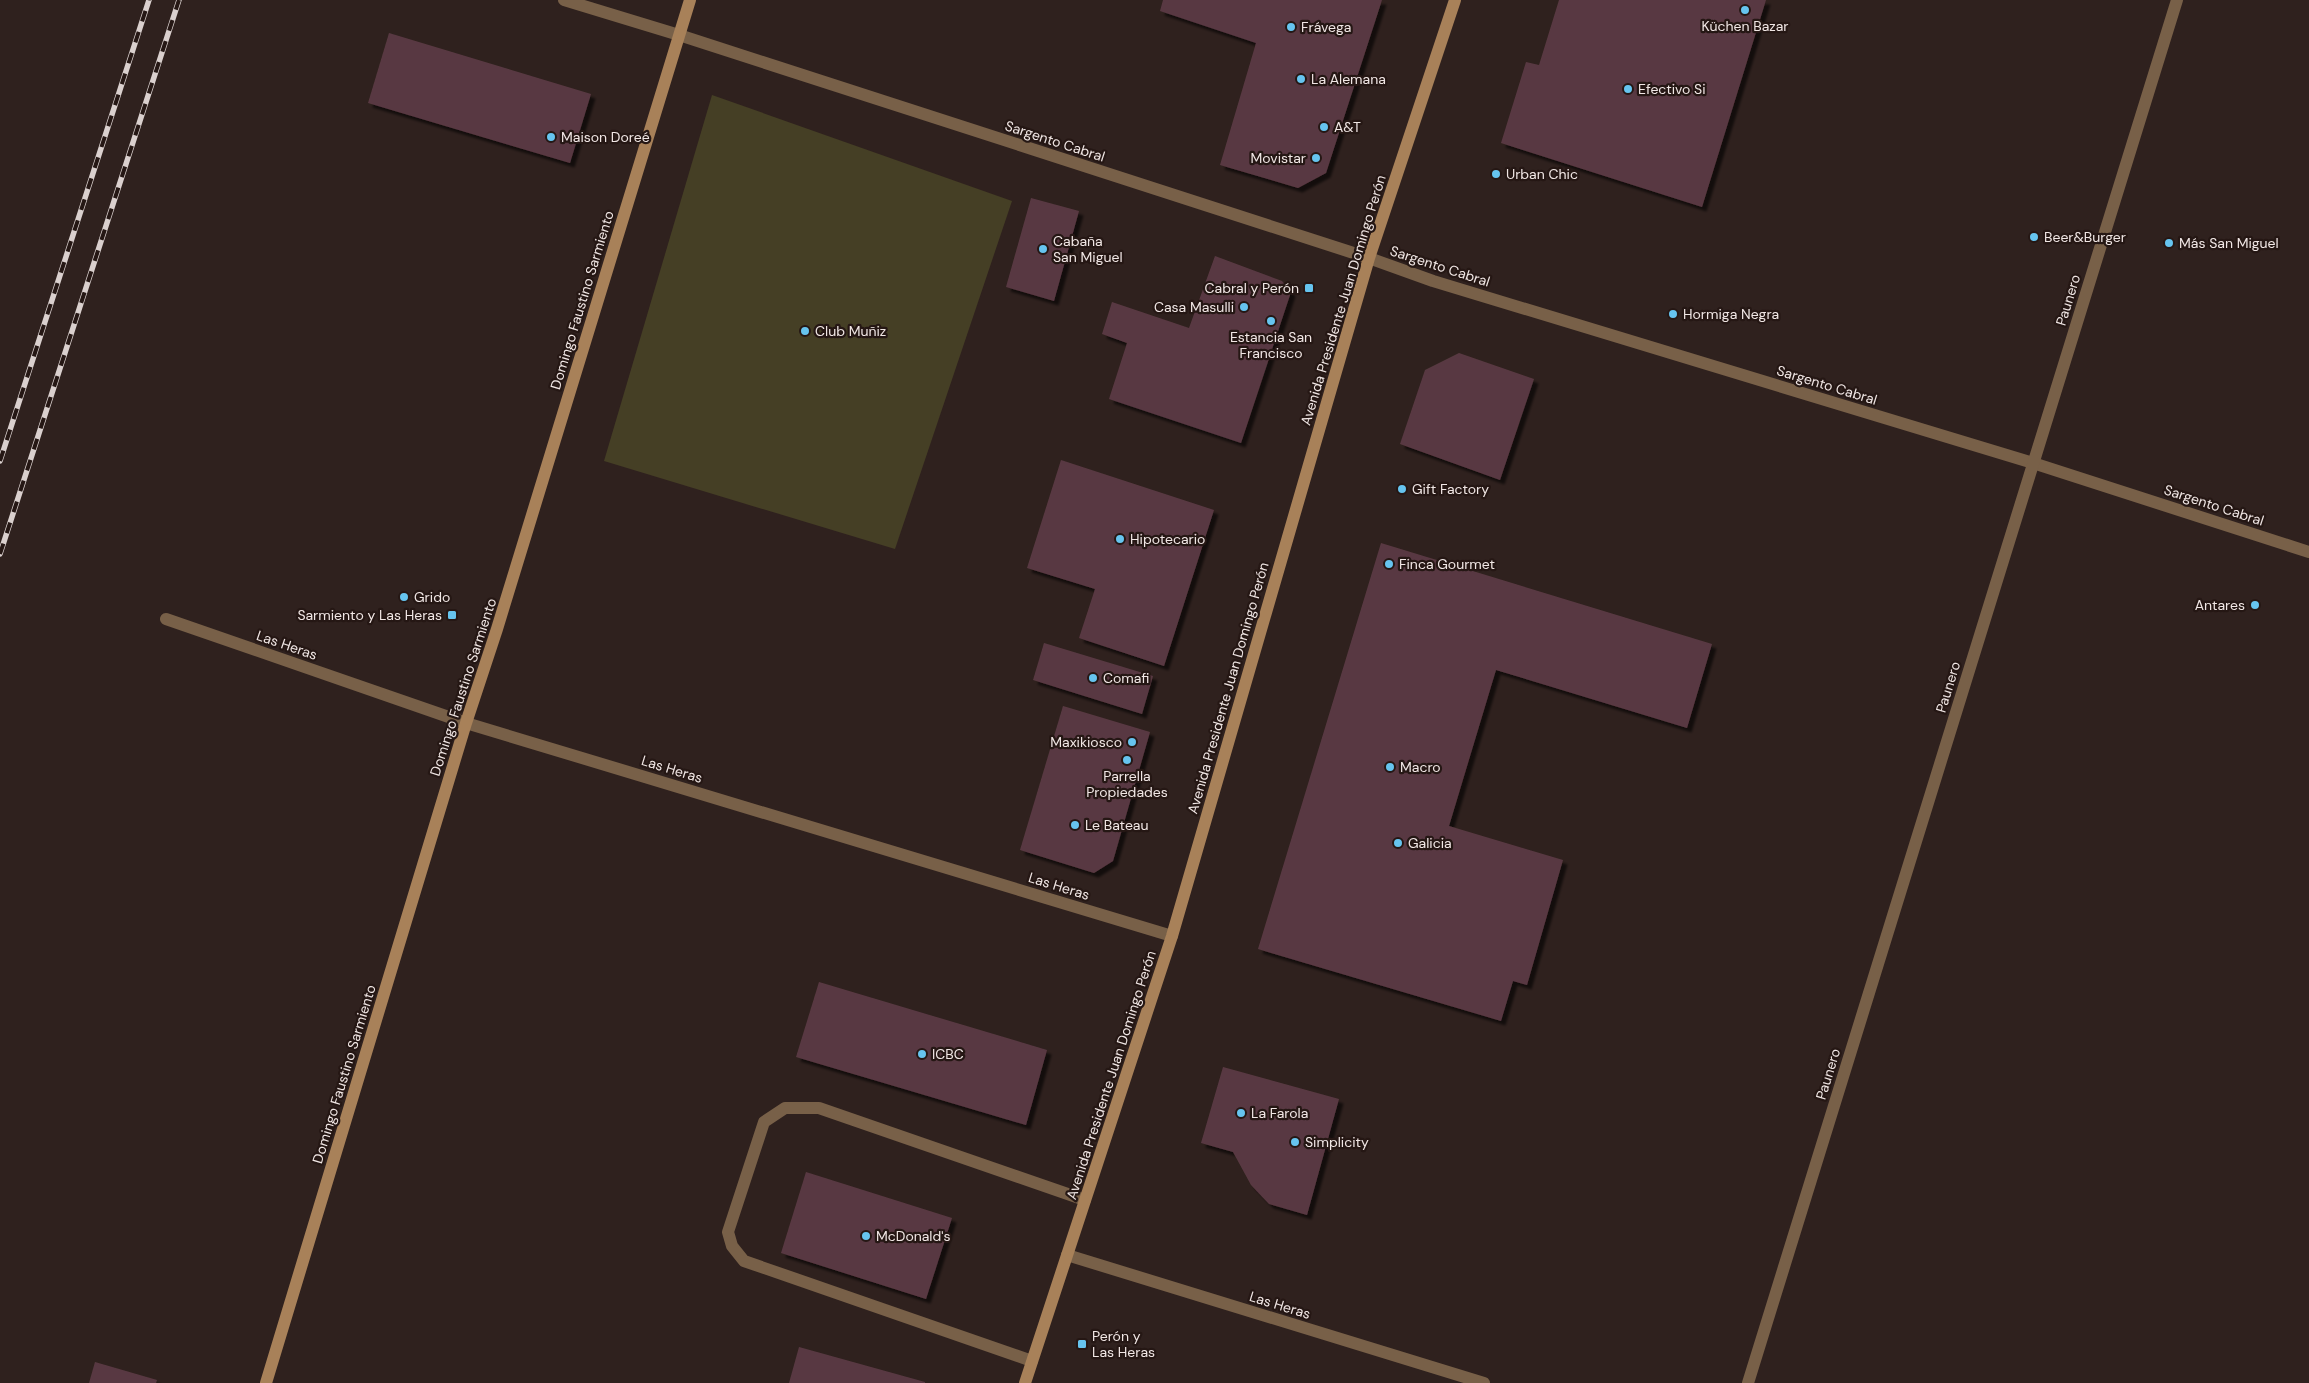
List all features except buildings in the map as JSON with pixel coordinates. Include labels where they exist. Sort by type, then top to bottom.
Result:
[{"type":"main road","name":"Domingo Faustino Sarmiento","points":[[266,1383],[466,723],[497,629],[690,0]]},
{"type":"main road","name":"Avenida Presidente Juan Domingo Perón","points":[[1025,1383],[1172,936],[1369,258],[1455,0]]},
{"type":"street","name":"Sargento Cabral","points":[[564,0],[680,35],[1369,258],[1433,281],[2033,463],[2309,552]]},
{"type":"street","name":"Paunero","points":[[1748,1383],[2177,0]]},
{"type":"street","name":"Las Heras","points":[[166,619],[466,723],[1172,936]]},
{"type":"street","points":[[1032,1361],[744,1261],[732,1246],[728,1232],[764,1122],[785,1108],[819,1108],[1085,1200]]},
{"type":"street","name":"Las Heras","points":[[1066,1256],[1484,1383]]},
{"type":"shaded area","name":"Club Muñiz","points":[[712,95],[1012,201],[895,549],[604,461]]},
{"type":"railway","points":[[0,461],[149,0]]},
{"type":"railway","points":[[0,554],[179,0]]},
{"type":"place","name":"Küchen Bazar","points":[[1745,10]]},
{"type":"place","name":"Frávega","points":[[1291,27]]},
{"type":"place","name":"La Alemana","points":[[1301,79]]},
{"type":"place","name":"Efectivo Si","points":[[1628,89]]},
{"type":"place","name":"A&T","points":[[1324,127]]},
{"type":"place","name":"Maison Doreé","points":[[551,137]]},
{"type":"place","name":"Movistar","points":[[1316,158]]},
{"type":"place","name":"Urban Chic","points":[[1496,174]]},
{"type":"place","name":"Beer&Burger","points":[[2034,237]]},
{"type":"place","name":"Más San Miguel","points":[[2169,243]]},
{"type":"place","name":"Cabaña San Miguel","points":[[1043,249]]},
{"type":"place","name":"Cabral y Perón","points":[[1309,288]]},
{"type":"place","name":"Casa Masulli","points":[[1244,307]]},
{"type":"place","name":"Hormiga Negra","points":[[1673,314]]},
{"type":"place","name":"Estancia San Francisco","points":[[1271,321]]},
{"type":"place","name":"Club Muñiz","points":[[805,331]]},
{"type":"place","name":"Gift Factory","points":[[1402,489]]},
{"type":"place","name":"Hipotecario","points":[[1120,539]]},
{"type":"place","name":"Finca Gourmet","points":[[1389,564]]},
{"type":"place","name":"Grido","points":[[404,597]]},
{"type":"place","name":"Antares","points":[[2255,605]]},
{"type":"place","name":"Sarmiento y Las Heras","points":[[452,615]]},
{"type":"place","name":"Comafi","points":[[1093,678]]},
{"type":"place","name":"Maxikiosco","points":[[1132,742]]},
{"type":"place","name":"Parrella Propiedades","points":[[1127,760]]},
{"type":"place","name":"Macro","points":[[1390,767]]},
{"type":"place","name":"Le Bateau","points":[[1075,825]]},
{"type":"place","name":"Galicia","points":[[1398,843]]},
{"type":"place","name":"ICBC","points":[[922,1054]]},
{"type":"place","name":"La Farola","points":[[1241,1113]]},
{"type":"place","name":"Simplicity","points":[[1295,1142]]},
{"type":"place","name":"McDonald's","points":[[866,1236]]},
{"type":"place","name":"Perón y Las Heras","points":[[1082,1344]]}]
